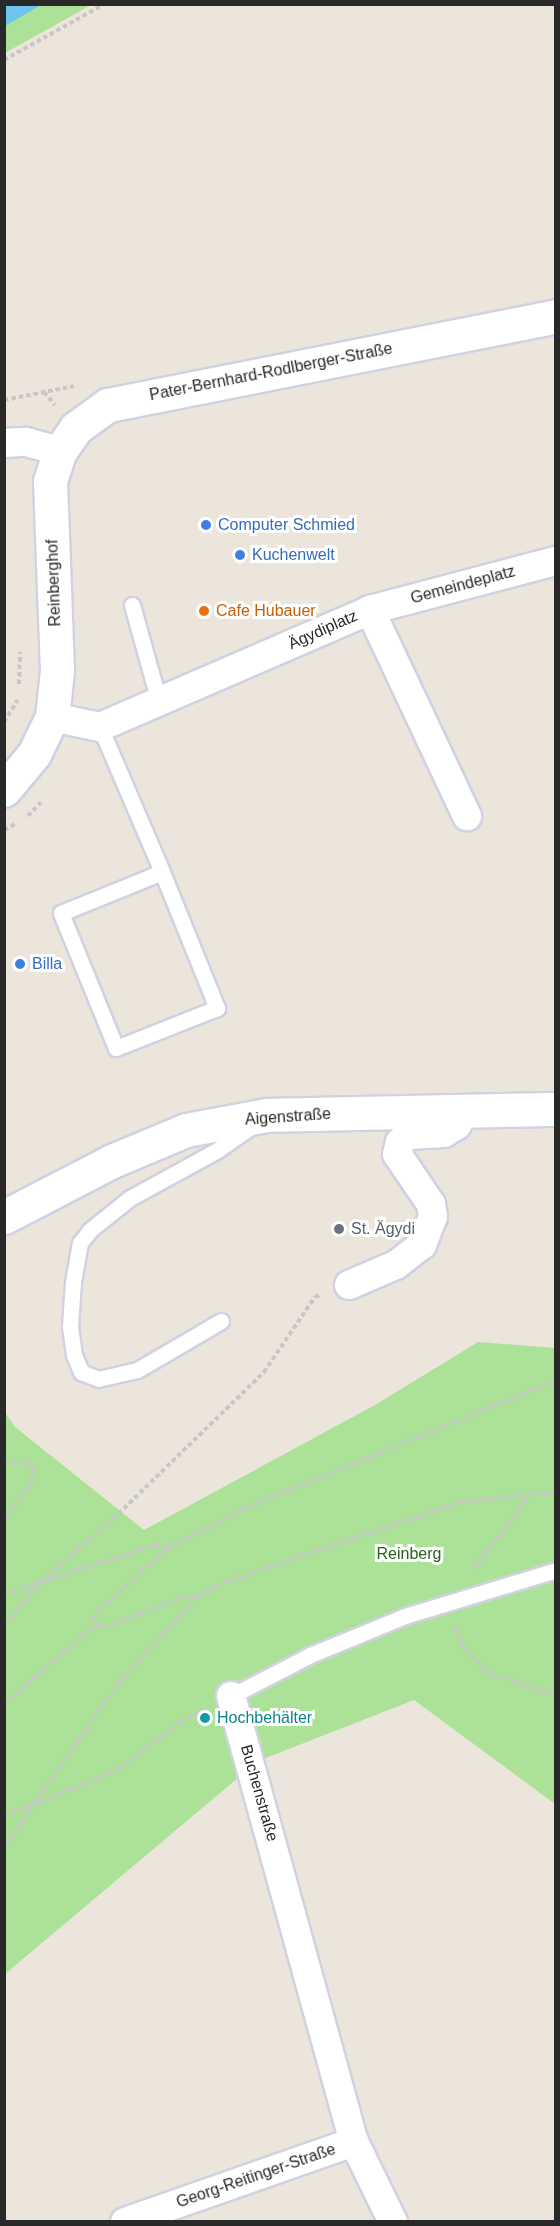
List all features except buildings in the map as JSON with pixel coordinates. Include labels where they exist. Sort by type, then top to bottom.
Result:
[{"type":"main road","name":"Pater-Bernhard-Rodlberger-Straße","points":[[60,451],[76,428],[108,405],[555,316]]},
{"type":"main road","name":"Reinberghof","points":[[8,781],[34,754],[52,717],[57,671],[50,481],[60,451]]},
{"type":"main road","name":"Aigenstraße","points":[[4,1217],[112,1161],[186,1130],[267,1115],[555,1109]]},
{"type":"street","points":[[4,443],[26,442],[60,451]]},
{"type":"street","name":"Gemeindeplatz","points":[[370,610],[555,561]]},
{"type":"street","name":"Ägydiplatz","points":[[100,727],[370,610],[467,816]]},
{"type":"street","points":[[52,717],[100,727]]},
{"type":"street","points":[[349,1285],[396,1265],[422,1245],[433,1217],[431,1204],[397,1155],[400,1142],[408,1135],[444,1133],[457,1125],[458,1111]]},
{"type":"street","name":"Buchenstraße","points":[[231,1696],[354,2142],[393,2222]]},
{"type":"street","name":"Georg-Reitinger-Straße","points":[[125,2222],[354,2142]]},
{"type":"lane","points":[[132,604],[159,702]]},
{"type":"lane","points":[[100,727],[162,872],[217,1008],[116,1048],[61,913],[162,872]]},
{"type":"lane","points":[[221,1321],[137,1370],[99,1378],[81,1372],[74,1355],[70,1326],[80,1243],[90,1230],[130,1198],[216,1152],[267,1115]]},
{"type":"lane","points":[[231,1696],[310,1655],[405,1616],[448,1605],[555,1570]]},
{"type":"path","points":[[4,60],[104,4]]},
{"type":"path","points":[[4,830],[34,812],[46,794]]},
{"type":"path","points":[[4,1625],[43,1580],[113,1519],[264,1372],[315,1297],[349,1285]]},
{"type":"path","points":[[96,1625],[93,1615],[167,1549],[241,1510],[555,1381]]},
{"type":"path","points":[[4,1461],[27,1461],[33,1470],[30,1486],[4,1519]]},
{"type":"path","points":[[4,1847],[38,1802],[119,1682],[200,1595],[216,1585],[462,1502],[528,1497],[555,1492]]},
{"type":"path","points":[[528,1497],[448,1605],[462,1645],[490,1674],[555,1695]]},
{"type":"path","points":[[4,1594],[156,1545],[167,1549]]},
{"type":"path","points":[[4,1703],[96,1625],[112,1625],[182,1597],[200,1595]]},
{"type":"path","points":[[4,1816],[118,1770],[181,1722],[231,1696]]},
{"type":"green space","points":[[41,5],[91,5],[5,53],[4,26]]},
{"type":"green space","name":"Reinberg","points":[[478,1342],[555,1348],[555,1804],[414,1700],[258,1761],[5,1974],[4,1411],[15,1427],[144,1530],[375,1405]]},
{"type":"water","points":[[5,4],[41,4],[41,5],[5,26]]},
{"type":"place","name":"Computer Schmied","points":[[206,525]]},
{"type":"place","name":"Kuchenwelt","points":[[240,555]]},
{"type":"place","name":"Cafe Hubauer","points":[[204,611]]},
{"type":"place","name":"Billa","points":[[20,964]]},
{"type":"place","name":"St. Ägydi","points":[[339,1229]]},
{"type":"place","name":"Hochbehälter","points":[[205,1718]]}]
